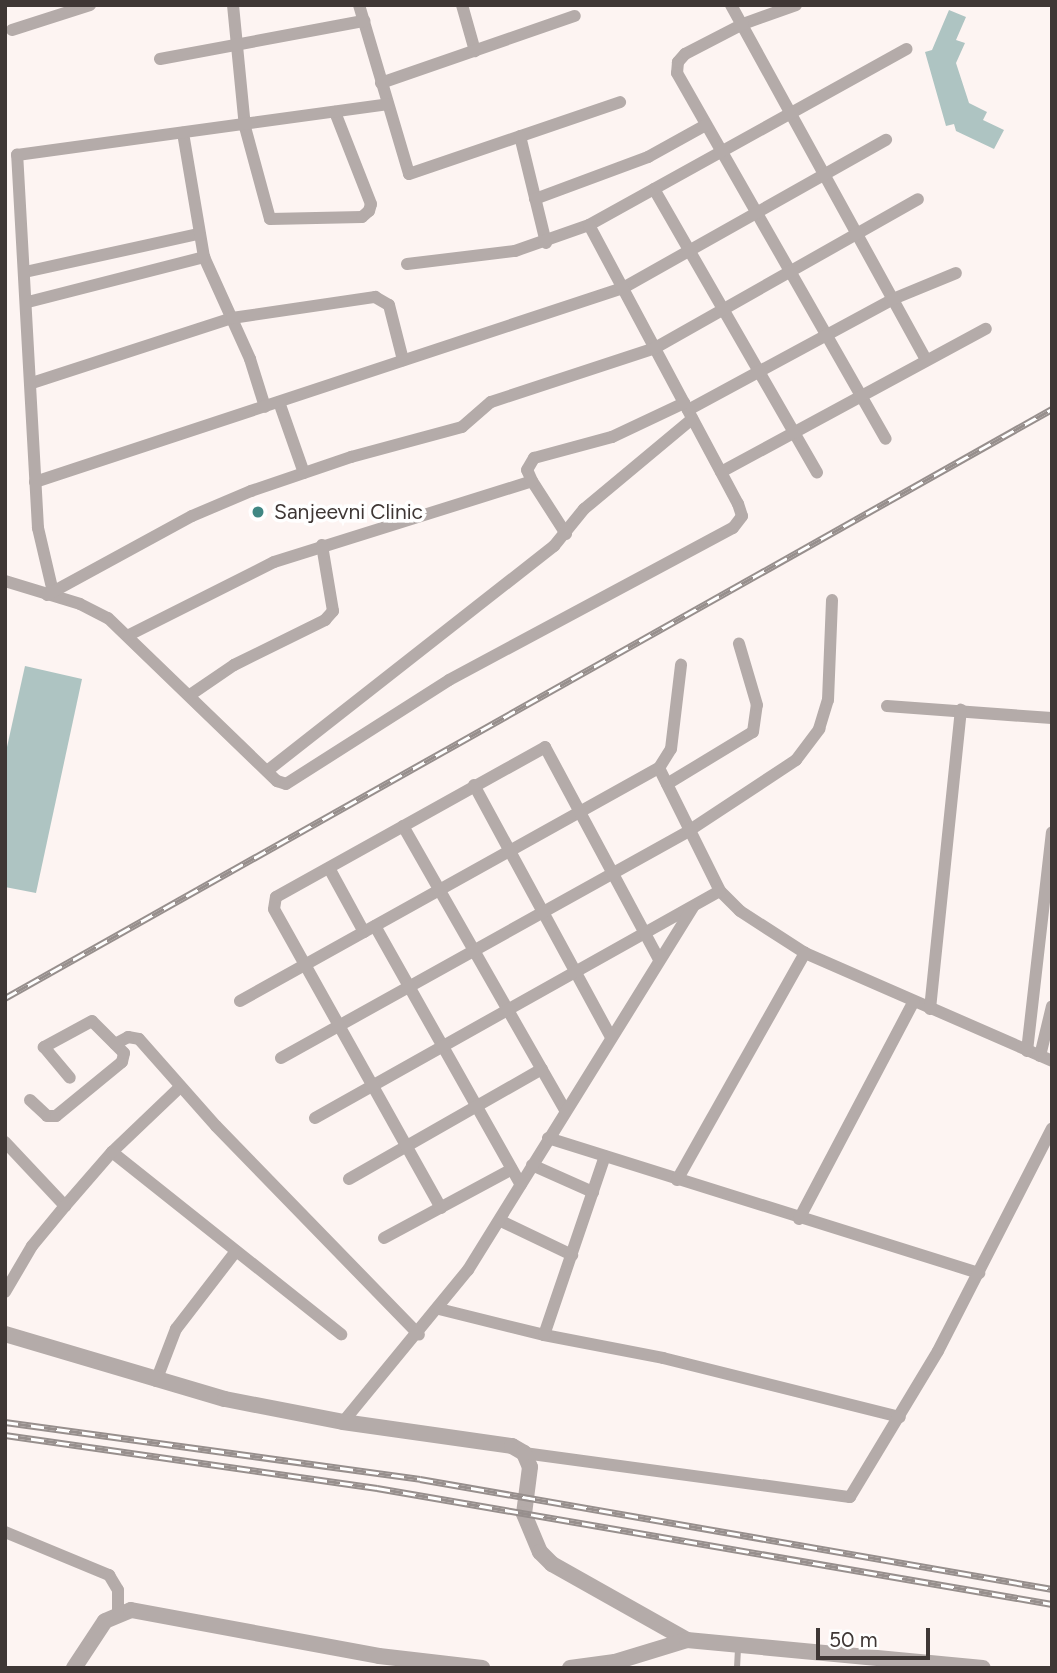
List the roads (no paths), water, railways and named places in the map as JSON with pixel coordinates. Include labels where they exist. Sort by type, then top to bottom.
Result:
[{"type":"street","points":[[12,30],[90,5]]},
{"type":"street","points":[[233,5],[245,127],[270,219],[362,217],[371,204],[335,112]]},
{"type":"street","points":[[359,5],[410,174],[620,102]]},
{"type":"street","points":[[462,5],[475,51]]},
{"type":"street","points":[[731,5],[926,360]]},
{"type":"street","points":[[796,5],[743,24],[678,62],[677,73],[887,439]]},
{"type":"street","points":[[381,83],[575,16]]},
{"type":"street","points":[[160,59],[363,21]]},
{"type":"street","points":[[407,264],[546,243],[589,225],[906,49]]},
{"type":"street","points":[[50,593],[38,528],[28,302],[17,155],[245,127],[387,104]]},
{"type":"street","points":[[535,199],[648,157],[706,125]]},
{"type":"street","points":[[183,133],[204,257],[232,318],[265,407]]},
{"type":"street","points":[[520,136],[546,243]]},
{"type":"street","points":[[35,482],[623,288],[886,140]]},
{"type":"street","points":[[654,189],[817,473]]},
{"type":"street","points":[[50,593],[192,516],[304,473],[462,427],[491,402],[655,348],[724,312],[918,199]]},
{"type":"street","points":[[5,581],[80,604],[129,635],[277,781],[296,781],[449,680],[733,528],[742,516],[589,225]]},
{"type":"street","points":[[25,272],[198,234]]},
{"type":"street","points":[[28,302],[204,257]]},
{"type":"street","points":[[566,534],[527,470],[534,458],[612,437],[688,411],[893,299],[956,272]]},
{"type":"street","points":[[32,383],[232,318],[383,298],[403,360]]},
{"type":"street","points":[[720,472],[986,329]]},
{"type":"street","points":[[279,402],[304,473]]},
{"type":"street","points":[[267,771],[566,534],[584,509],[688,411]]},
{"type":"street","points":[[129,635],[224,584],[323,545],[532,481]]},
{"type":"street","points":[[190,695],[271,643],[325,620],[333,611],[323,545]]},
{"type":"street","points":[[281,1058],[690,830],[796,760],[809,745],[828,700],[832,600]]},
{"type":"street","points":[[667,784],[753,732],[757,705],[739,644]]},
{"type":"street","points":[[240,1001],[659,768],[671,749],[681,664]]},
{"type":"street","points":[[887,706],[1052,718]]},
{"type":"street","points":[[930,1009],[961,710]]},
{"type":"street","points":[[441,1208],[273,903],[276,897],[545,747],[659,960]]},
{"type":"street","points":[[659,768],[720,891],[740,911],[806,953],[1040,1056]]},
{"type":"street","points":[[474,785],[611,1037]]},
{"type":"street","points":[[402,826],[565,1110]]},
{"type":"street","points":[[1040,1056],[1052,832]]},
{"type":"street","points":[[329,868],[409,986],[521,1185]]},
{"type":"street","points":[[315,1118],[720,891]]},
{"type":"street","points":[[343,1422],[419,1335],[501,1221],[565,1110],[693,906]]},
{"type":"street","points":[[677,1180],[806,953]]},
{"type":"street","points":[[799,1219],[914,1001]]},
{"type":"street","points":[[1040,1056],[1052,1006]]},
{"type":"street","points":[[30,1100],[47,1116],[55,1116],[121,1062],[124,1053],[92,1021],[47,1044],[44,1051],[70,1078]]},
{"type":"street","points":[[115,1044],[128,1037],[139,1039],[180,1087],[419,1335]]},
{"type":"street","points":[[349,1180],[542,1069]]},
{"type":"street","points":[[5,1292],[33,1246],[65,1206],[112,1152],[180,1087]]},
{"type":"street","points":[[5,1334],[156,1381],[343,1422],[512,1446],[524,1453],[841,1499],[856,1491],[900,1417],[979,1273],[1052,1128]]},
{"type":"street","points":[[548,1138],[799,1219],[979,1273]]},
{"type":"street","points":[[5,1142],[65,1206]]},
{"type":"street","points":[[112,1152],[341,1334]]},
{"type":"street","points":[[544,1335],[605,1156]]},
{"type":"street","points":[[532,1165],[593,1192]]},
{"type":"street","points":[[384,1238],[512,1169]]},
{"type":"street","points":[[501,1221],[572,1255]]},
{"type":"street","points":[[156,1381],[176,1329],[236,1251]]},
{"type":"street","points":[[439,1309],[544,1335],[663,1358],[900,1417]]},
{"type":"street","points":[[524,1453],[530,1466],[524,1514],[540,1552],[552,1564],[687,1640]]},
{"type":"street","points":[[5,1532],[109,1576],[118,1590],[118,1614]]},
{"type":"street","points":[[74,1668],[93,1635],[118,1614],[152,1611],[379,1656],[482,1668]]},
{"type":"street","points":[[570,1668],[615,1662],[687,1640],[738,1642],[898,1663],[982,1668]]},
{"type":"lane","points":[[737,1668],[738,1642]]},
{"type":"railway","points":[[5,998],[1052,409]]},
{"type":"railway","points":[[5,1422],[420,1479],[1052,1589]]},
{"type":"railway","points":[[5,1435],[377,1488],[1052,1604]]},
{"type":"place","name":"Sanjeevni Clinic","points":[[258,512]]}]
